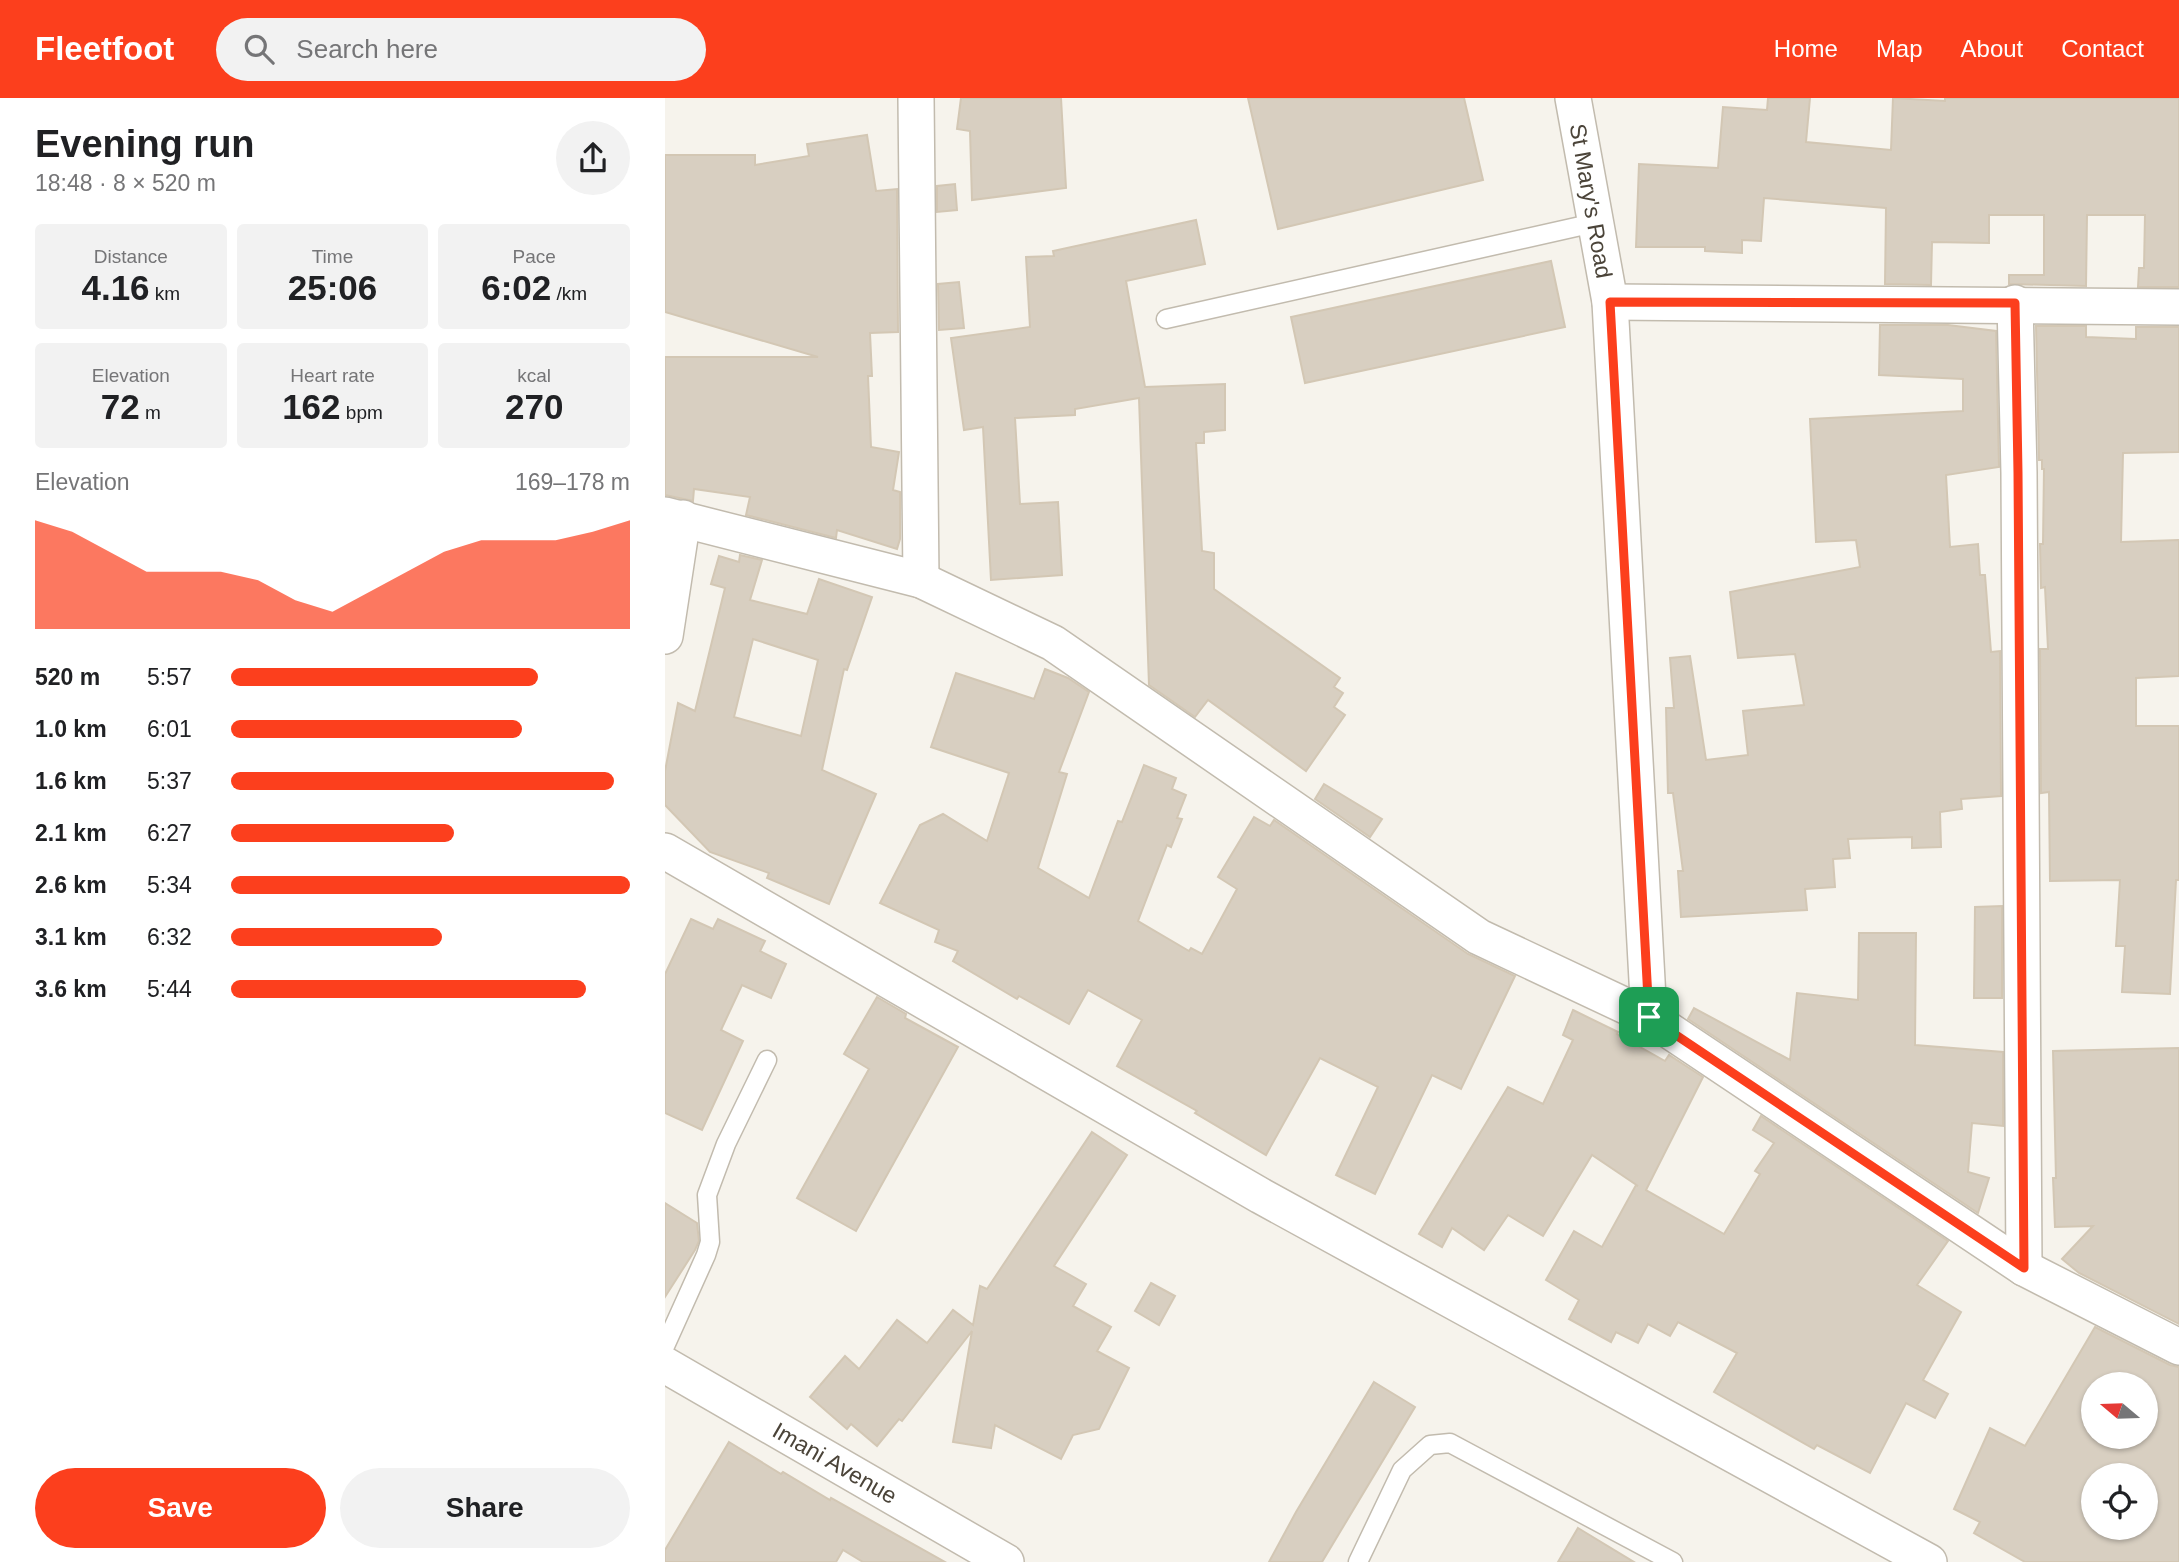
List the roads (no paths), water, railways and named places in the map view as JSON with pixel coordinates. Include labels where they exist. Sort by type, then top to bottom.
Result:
[{"type":"street","points":[[916,98],[921,579]]},
{"type":"street","name":"St Mary's Road","points":[[1573,98],[1610,302],[1649,1017]]},
{"type":"street","points":[[1610,302],[2179,306]]},
{"type":"street","points":[[2015,303],[2019,487],[2024,1268]]},
{"type":"street","points":[[665,636],[674,517],[921,579],[1053,643],[1479,937],[1649,1017],[2024,1268],[2179,1347]]},
{"type":"street","points":[[665,852],[1261,1196],[1929,1562]]},
{"type":"street","name":"Imani Avenue","points":[[665,1365],[1006,1562]]},
{"type":"lane","points":[[1165,319],[1594,223]]},
{"type":"lane","points":[[665,1346],[710,1241],[707,1195],[726,1143],[767,1059]]},
{"type":"lane","points":[[1358,1562],[1402,1470],[1430,1445],[1450,1443],[1673,1562]]}]
